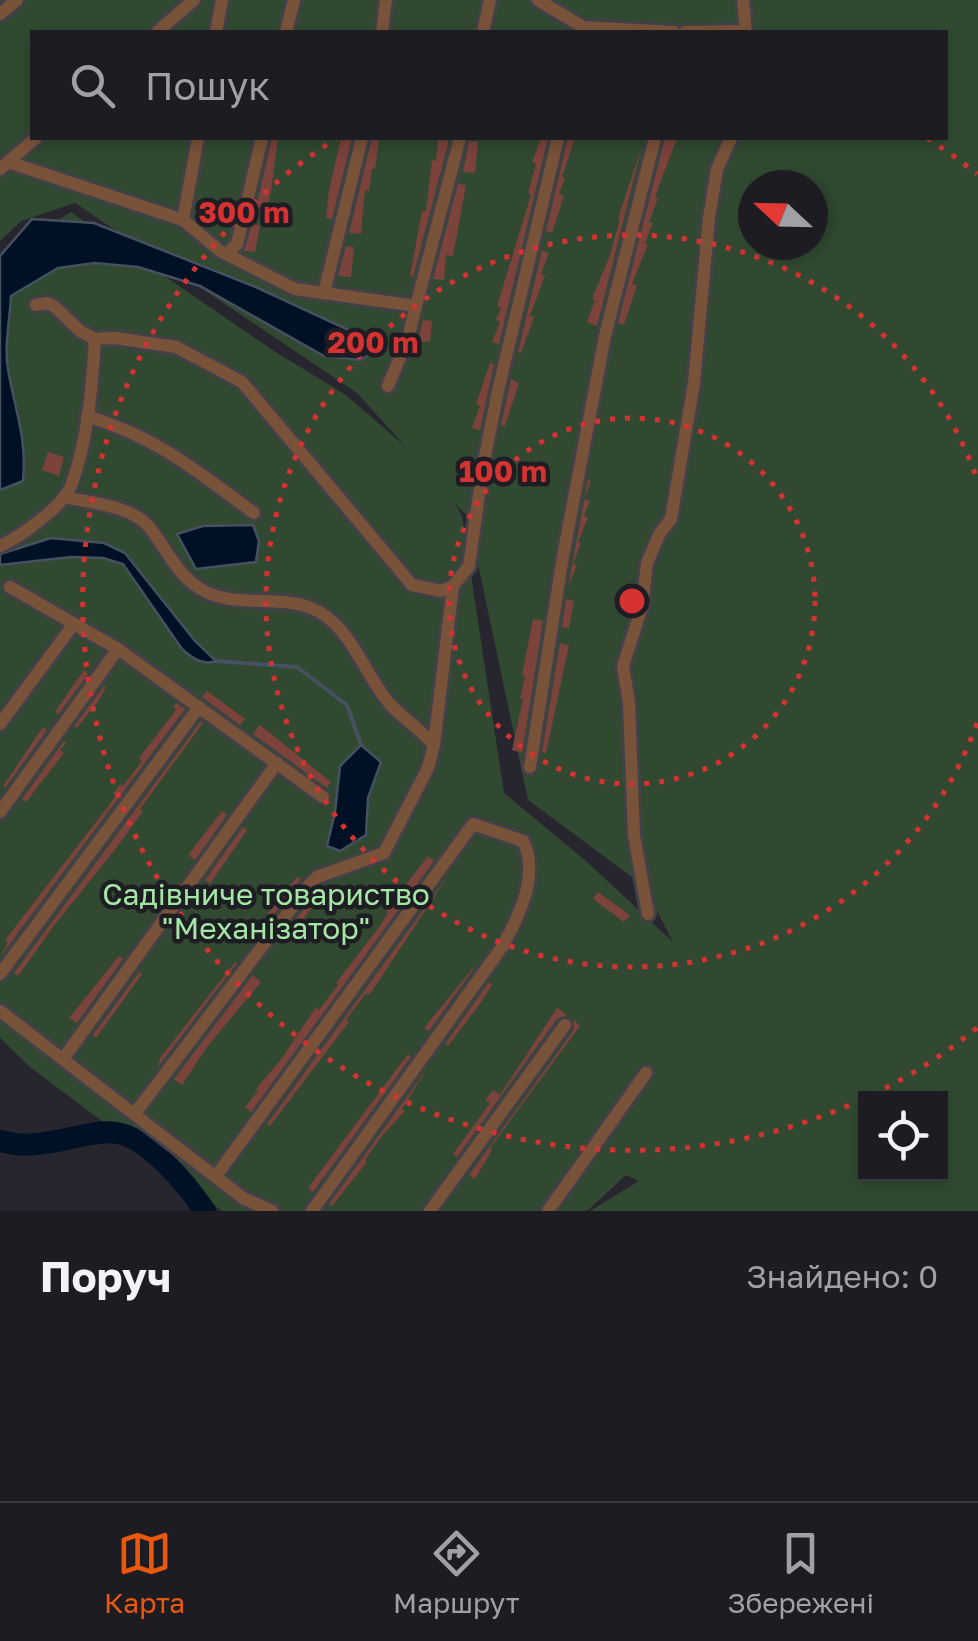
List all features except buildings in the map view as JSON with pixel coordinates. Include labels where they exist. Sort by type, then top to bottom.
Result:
[{"type":"street","points":[[0,14],[17,0]]},
{"type":"street","points":[[159,30],[194,0]]},
{"type":"street","points":[[216,30],[222,0]]},
{"type":"street","points":[[286,30],[294,0]]},
{"type":"street","points":[[382,30],[386,0]]},
{"type":"street","points":[[482,30],[490,0]]},
{"type":"street","points":[[538,0],[583,30]]},
{"type":"street","points":[[743,0],[746,30]]},
{"type":"street","points":[[4,166],[34,140]]},
{"type":"street","points":[[183,220],[198,140]]},
{"type":"street","points":[[228,253],[237,244],[262,140]]},
{"type":"street","points":[[324,292],[362,140]]},
{"type":"street","points":[[388,386],[408,338],[459,140]]},
{"type":"street","points":[[136,1112],[309,885],[318,877],[384,853],[428,768],[453,586],[468,566],[498,391],[558,140]]},
{"type":"street","points":[[530,767],[563,556],[601,353],[655,140]]},
{"type":"street","points":[[648,914],[634,835],[630,703],[623,666],[642,606],[647,562],[671,519],[694,383],[709,218],[717,169],[730,140]]},
{"type":"street","points":[[4,166],[183,220],[228,253],[294,288],[416,306]]},
{"type":"street","points":[[36,305],[47,303],[55,307],[80,332],[95,339],[116,338],[176,347],[242,382],[412,585],[440,591],[453,586]]},
{"type":"street","points":[[0,546],[39,520],[70,486],[87,416],[95,339]]},
{"type":"street","points":[[87,416],[128,429],[166,448],[254,512]]},
{"type":"street","points":[[64,497],[128,512],[148,524],[191,583],[210,595],[238,602],[296,604],[320,613],[345,636],[390,704],[434,744]]},
{"type":"street","points":[[10,587],[118,649],[323,796]]},
{"type":"street","points":[[0,724],[73,625]]},
{"type":"street","points":[[0,812],[118,649]]},
{"type":"street","points":[[0,974],[199,706]]},
{"type":"street","points":[[63,1059],[277,763]]},
{"type":"street","points":[[216,1176],[473,824],[523,840],[530,855],[521,914],[512,930],[312,1211]]},
{"type":"street","points":[[0,1010],[242,1198],[272,1211]]},
{"type":"street","points":[[430,1211],[565,1026]]},
{"type":"street","points":[[548,1211],[646,1073]]},
{"type":"green space","name":"Садівниче товариство \"Механізатор\"","points":[[0,0],[978,0],[978,1211],[590,1211],[639,1181],[626,1175],[587,1211],[222,1211],[30,1067],[0,1038],[0,257],[71,212],[274,351],[346,395],[406,447],[357,393],[75,203],[21,221],[0,241]],"holes":[[[455,503],[468,517],[528,800],[644,886],[673,942],[586,861],[504,793],[462,516]]]},
{"type":"water","points":[[32,219],[94,223],[258,288],[368,339],[376,349],[361,360],[324,356],[200,286],[138,267],[95,263],[58,268],[11,296],[7,360],[24,465],[23,481],[0,490],[0,256]]},
{"type":"water","points":[[253,525],[259,541],[256,562],[196,569],[177,534],[203,526]]},
{"type":"water","points":[[51,538],[104,543],[125,553],[195,641],[216,661],[202,662],[182,649],[123,564],[103,558],[71,557],[0,565],[0,554]]},
{"type":"water","points":[[361,745],[381,762],[368,798],[366,835],[340,851],[327,846],[340,766]]},
{"type":"waterway","points":[[216,661],[297,667],[347,705],[361,745]]},
{"type":"waterway","points":[[0,1141],[31,1145],[104,1132],[129,1137],[167,1164],[205,1211]]}]
